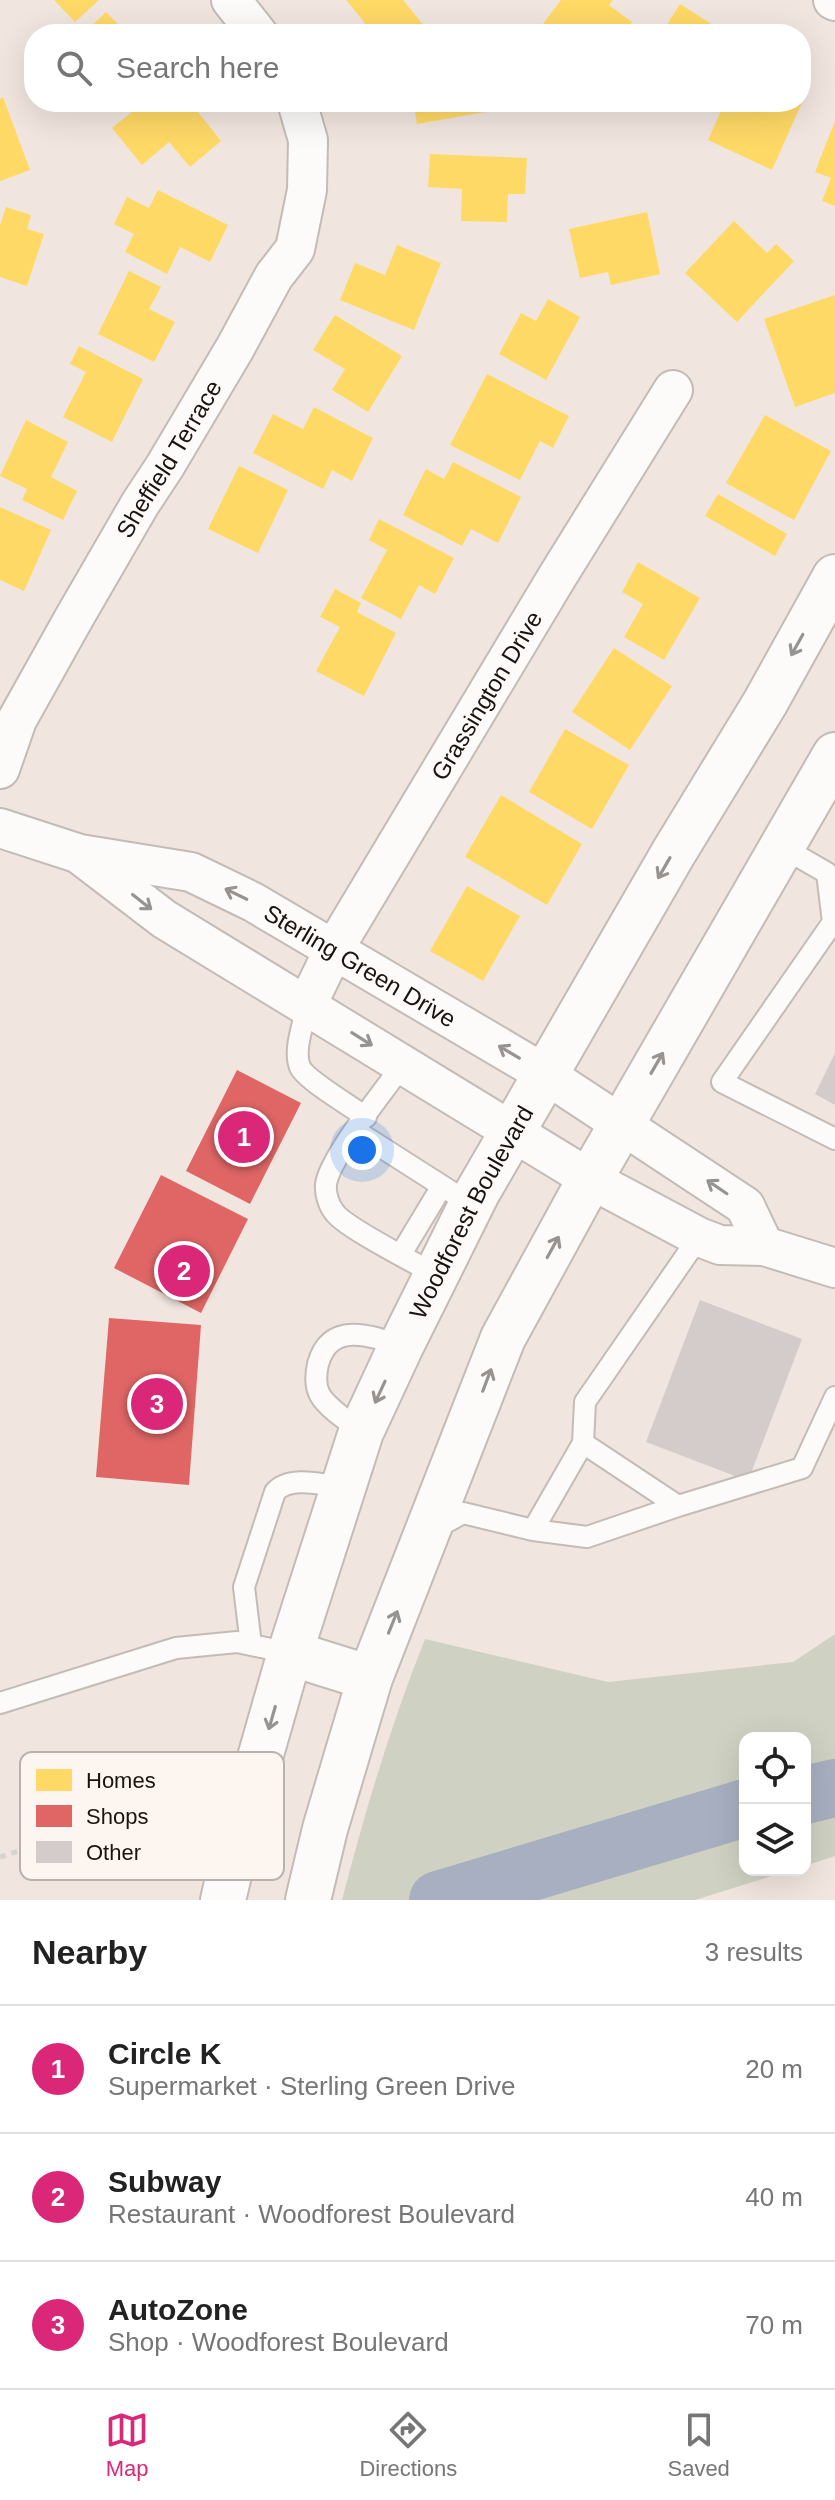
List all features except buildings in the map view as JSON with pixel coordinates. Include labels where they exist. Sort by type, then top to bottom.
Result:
[{"type":"main road","name":"Woodforest Boulevard","points":[[253,1752],[271,1649],[344,1487],[361,1432],[401,1346],[419,1264],[457,1196],[513,1131],[674,852],[765,703],[835,577]]},
{"type":"main road","points":[[308,1900],[325,1829],[370,1678],[503,1338],[590,1179],[835,755]]},
{"type":"main road","points":[[271,1649],[370,1678]]},
{"type":"main road","name":"Woodforest Boulevard","points":[[223,1900],[228,1880]]},
{"type":"street","points":[[231,0],[250,24]]},
{"type":"street","name":"Sheffield Terrace","points":[[0,769],[17,720],[74,618],[235,348],[274,276],[295,249],[307,190],[308,140],[300,112]]},
{"type":"street","name":"Grassington Drive","points":[[307,1005],[334,949],[673,390]]},
{"type":"street","name":"Sterling Green Drive","points":[[0,828],[80,854],[191,872],[253,902],[545,1074],[745,1206],[764,1246]]},
{"type":"street","name":"Sterling Green Drive","points":[[80,854],[164,919],[590,1179],[720,1245],[764,1246],[835,1268]]},
{"type":"lane","points":[[782,847],[827,873],[834,922],[722,1082],[835,1139]]},
{"type":"lane","points":[[307,1005],[298,1050],[299,1066],[361,1124],[457,1196]]},
{"type":"lane","points":[[403,1064],[361,1124],[325,1186],[327,1199],[340,1219],[419,1264]]},
{"type":"lane","points":[[533,1530],[583,1443],[585,1402],[699,1237]]},
{"type":"lane","points":[[361,1432],[322,1399],[317,1389],[320,1358],[326,1346],[336,1338],[351,1334],[401,1346]]},
{"type":"lane","points":[[428,1533],[463,1513],[533,1530],[587,1537],[802,1468],[835,1397]]},
{"type":"lane","points":[[583,1443],[678,1506]]},
{"type":"lane","points":[[271,1649],[244,1587],[275,1492],[282,1484],[294,1482],[344,1487]]},
{"type":"lane","points":[[0,1703],[176,1648],[237,1642],[271,1649]]},
{"type":"path","points":[[0,1857],[20,1850]]},
{"type":"green space","points":[[835,1634],[835,1856],[811,1864],[811,1732],[739,1732],[739,1876],[772,1876],[695,1900],[342,1900],[379,1768],[425,1639],[608,1682],[793,1662]]},
{"type":"waterway","points":[[811,1794],[835,1788]]},
{"type":"waterway","points":[[438,1900],[739,1810]]},
{"type":"place","name":"Circle K","points":[[244,1137]]},
{"type":"place","name":"Subway","points":[[184,1271]]},
{"type":"place","name":"AutoZone","points":[[157,1404]]}]
